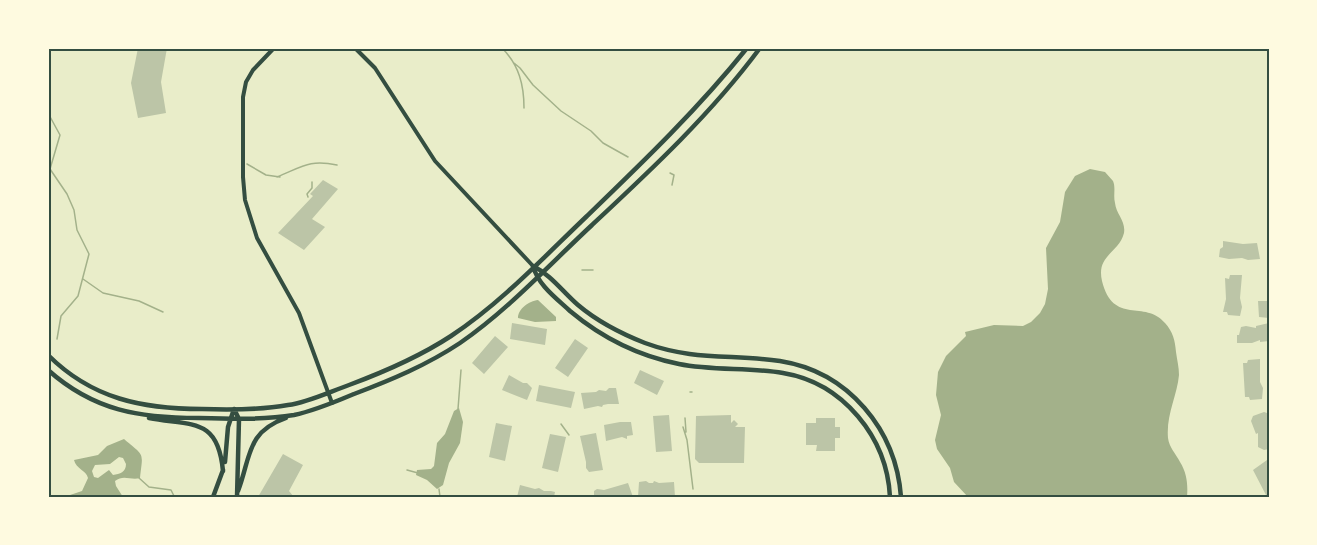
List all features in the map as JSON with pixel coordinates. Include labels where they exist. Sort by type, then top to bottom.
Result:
[{"type":"main road","points":[[48,355],[64,370],[104,393],[128,402],[168,409],[234,409],[289,405],[328,393],[408,361],[445,340],[489,307],[660,146],[708,95],[747,48]]},
{"type":"main road","points":[[238,494],[251,446],[257,436],[271,423],[332,403],[402,375],[446,352],[485,324],[674,147],[729,87],[760,48]]},
{"type":"main road","points":[[533,266],[543,271],[588,313],[641,341],[694,356],[786,362],[810,369],[831,379],[857,399],[880,428],[895,462],[901,497]]},
{"type":"main road","points":[[533,266],[536,278],[572,312],[594,329],[622,345],[653,357],[695,367],[785,373],[808,380],[832,392],[856,413],[875,440],[887,470],[890,497]]},
{"type":"main road","points":[[48,370],[94,400],[135,415],[190,423],[205,429],[218,445],[223,471]]},
{"type":"main road","points":[[213,497],[223,471],[229,419],[234,409]]},
{"type":"main road","points":[[234,409],[239,419],[238,494]]},
{"type":"main road","points":[[135,415],[239,419],[295,415]]},
{"type":"street","points":[[274,48],[253,70],[246,82],[242,99],[243,177],[246,205],[258,240],[298,312],[332,403]]},
{"type":"street","points":[[355,48],[369,60],[434,159],[533,266]]},
{"type":"shaded area","points":[[1090,169],[1105,172],[1113,181],[1114,200],[1124,229],[1118,245],[1102,265],[1102,281],[1107,295],[1121,308],[1157,316],[1172,333],[1179,375],[1169,421],[1168,438],[1184,470],[1187,497],[968,497],[954,482],[950,468],[937,449],[935,440],[941,415],[936,395],[938,372],[946,356],[966,336],[965,332],[994,325],[1023,326],[1040,313],[1045,304],[1048,289],[1046,248],[1060,222],[1065,192],[1075,176]]},
{"type":"shaded area","points":[[538,300],[556,317],[556,321],[535,322],[518,318],[525,306]]},
{"type":"shaded area","points":[[459,408],[463,422],[460,443],[449,463],[443,485],[437,489],[427,480],[416,475],[417,470],[431,469],[434,466],[437,443],[445,434],[454,411]]},
{"type":"shaded area","points":[[124,439],[136,449],[142,459],[140,478],[121,478],[115,481],[123,497],[64,497],[82,491],[88,478],[74,460],[98,455],[107,446]],"holes":[[[119,457],[123,458],[126,464],[122,472],[113,475],[109,470],[98,478],[94,477],[92,471],[95,465],[110,464]]]},
{"type":"building","points":[[138,48],[167,48],[161,82],[166,113],[138,118],[131,83]]},
{"type":"building","points":[[323,180],[338,189],[312,219],[325,227],[304,250],[278,233],[313,196],[310,194]]},
{"type":"building","points":[[1223,241],[1243,244],[1257,243],[1260,259],[1219,257]]},
{"type":"building","points":[[1230,275],[1242,275],[1240,316],[1223,312],[1226,299],[1225,278],[1229,279]]},
{"type":"building","points":[[1258,301],[1269,301],[1269,318],[1259,317]]},
{"type":"building","points":[[512,323],[547,329],[545,345],[510,339]]},
{"type":"building","points":[[1269,323],[1269,341],[1237,343],[1237,335],[1241,327],[1256,328],[1256,326]]},
{"type":"building","points":[[495,336],[508,347],[484,374],[472,363]]},
{"type":"building","points":[[575,339],[588,348],[568,377],[555,368]]},
{"type":"building","points":[[1260,359],[1262,399],[1250,400],[1249,397],[1245,397],[1243,363]]},
{"type":"building","points":[[640,370],[664,381],[657,395],[634,383]]},
{"type":"building","points":[[509,375],[527,383],[532,388],[527,400],[502,390]]},
{"type":"building","points":[[539,385],[575,392],[571,408],[536,401]]},
{"type":"building","points":[[609,388],[616,388],[619,404],[584,409],[581,393],[606,391]]},
{"type":"building","points":[[1267,413],[1269,421],[1269,449],[1264,450],[1258,447],[1258,433],[1256,434],[1251,421],[1253,416]]},
{"type":"building","points":[[669,415],[672,451],[656,452],[653,416]]},
{"type":"building","points":[[731,415],[731,423],[734,420],[738,424],[735,427],[745,427],[744,463],[699,463],[695,459],[696,416]]},
{"type":"building","points":[[816,418],[835,418],[835,427],[840,427],[840,438],[835,438],[835,451],[816,451],[817,445],[806,445],[806,423],[816,423]]},
{"type":"building","points":[[631,422],[633,435],[627,436],[627,439],[622,437],[606,441],[604,425]]},
{"type":"building","points":[[496,423],[512,426],[505,461],[489,457]]},
{"type":"building","points":[[596,433],[603,470],[589,472],[586,468],[580,436]]},
{"type":"building","points":[[550,434],[566,437],[558,472],[542,468]]},
{"type":"building","points":[[283,454],[303,465],[289,491],[294,497],[258,497]]},
{"type":"building","points":[[1267,460],[1269,462],[1269,497],[1253,470]]},
{"type":"building","points":[[639,482],[649,483],[674,482],[675,497],[638,497]]},
{"type":"building","points":[[628,483],[633,497],[594,497],[594,491],[597,489],[604,490]]},
{"type":"building","points":[[520,485],[555,492],[554,497],[517,497]]},
{"type":"waterway","points":[[502,48],[513,61],[519,76],[524,108]]},
{"type":"waterway","points":[[514,63],[533,85],[561,111],[591,131],[603,143],[628,157]]},
{"type":"waterway","points":[[48,113],[60,135],[50,169],[67,194],[74,210],[77,230],[89,254],[78,296],[61,316],[57,339]]},
{"type":"waterway","points":[[247,164],[266,175],[280,177]]},
{"type":"waterway","points":[[277,177],[312,164],[337,165]]},
{"type":"waterway","points":[[670,173],[674,175],[672,185]]},
{"type":"waterway","points":[[308,197],[312,182]]},
{"type":"waterway","points":[[582,270],[593,270]]},
{"type":"waterway","points":[[83,279],[103,293],[139,301],[163,312]]},
{"type":"waterway","points":[[458,409],[461,370]]},
{"type":"waterway","points":[[685,418],[686,432]]},
{"type":"waterway","points":[[561,424],[569,435]]},
{"type":"waterway","points":[[683,427],[687,440],[693,489]]},
{"type":"waterway","points":[[407,470],[418,473]]},
{"type":"waterway","points":[[139,478],[149,487],[171,490],[174,496],[178,497]]},
{"type":"waterway","points":[[439,489],[440,497]]}]
